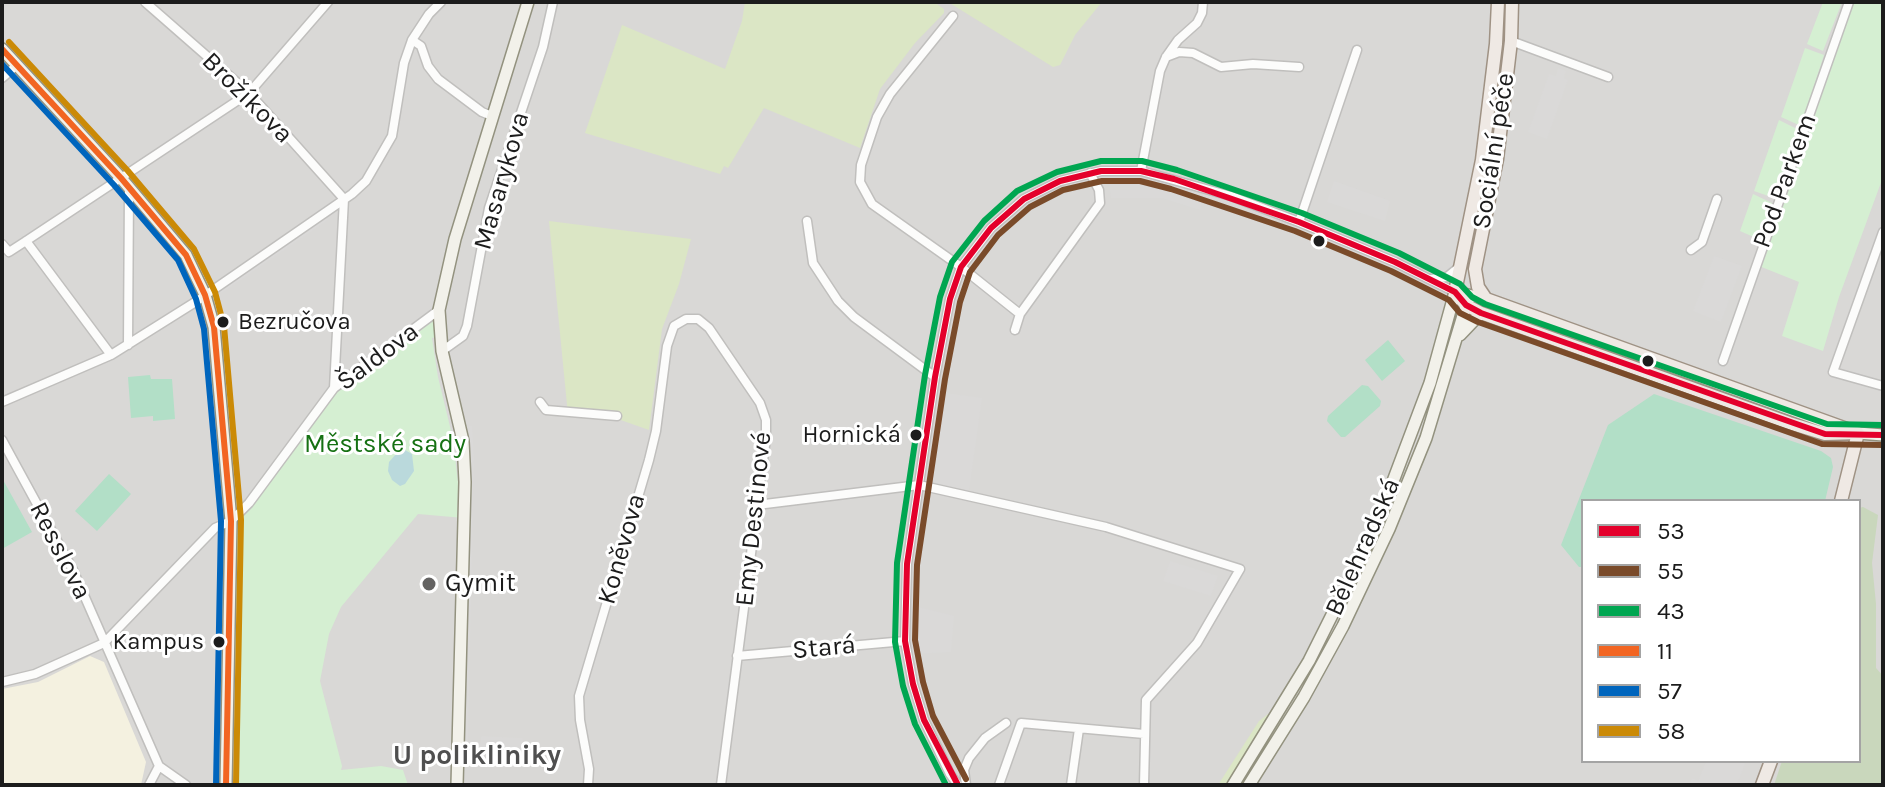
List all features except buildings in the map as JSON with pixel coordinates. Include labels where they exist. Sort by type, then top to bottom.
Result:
[{"type":"main road","name":"Sociální péče","points":[[1455,292],[1482,160],[1498,2]]},
{"type":"main road","name":"Sociální péče","points":[[1475,269],[1497,159],[1511,41],[1512,2]]},
{"type":"main road","points":[[1475,269],[1478,287],[1486,299],[1858,433]]},
{"type":"main road","points":[[1455,292],[1468,299],[1481,313],[1789,423],[1825,434],[1858,433]]},
{"type":"main road","points":[[1842,499],[1858,433]]},
{"type":"main road","points":[[1762,785],[1770,763]]},
{"type":"street","name":"Brožíkova","points":[[145,2],[249,93],[344,199]]},
{"type":"street","points":[[2,244],[9,252],[249,93],[328,2]]},
{"type":"street","points":[[2,402],[128,345],[205,295],[366,181],[392,136],[404,63],[412,40],[441,2]]},
{"type":"street","name":"Masarykova","points":[[457,785],[465,482],[463,441],[442,351],[439,310],[455,239],[528,2]]},
{"type":"street","name":"Masarykova","points":[[442,351],[463,336],[467,326],[489,208],[543,47],[553,2]]},
{"type":"street","points":[[1141,171],[1160,71],[1178,40],[1197,23],[1203,2]]},
{"type":"street","name":"Pod Parkem","points":[[1723,361],[1849,2]]},
{"type":"street","points":[[953,16],[890,94],[877,117],[861,165],[860,182],[872,204],[961,267],[1020,314]]},
{"type":"street","points":[[412,40],[421,46],[428,66],[438,79],[492,116]]},
{"type":"street","points":[[1511,41],[1608,77]]},
{"type":"street","points":[[2,49],[121,178],[186,255],[205,295],[214,327],[231,521],[226,785]]},
{"type":"street","points":[[1299,222],[1357,50]]},
{"type":"street","points":[[1166,57],[1179,52],[1193,53],[1221,67],[1253,64],[1299,67]]},
{"type":"street","points":[[2,78],[16,66]]},
{"type":"street","points":[[958,785],[924,720],[905,641],[907,564],[950,299],[961,267],[991,228],[1024,199],[1060,181],[1101,171],[1141,171],[1231,196],[1299,222],[1455,292]]},
{"type":"street","points":[[1015,330],[1020,314],[1100,203],[1099,190],[1090,173]]},
{"type":"street","points":[[128,345],[129,188]]},
{"type":"street","points":[[334,388],[344,199]]},
{"type":"street","points":[[1691,250],[1702,242],[1717,199]]},
{"type":"street","points":[[807,221],[813,263],[838,301],[854,317],[935,377]]},
{"type":"street","points":[[1883,232],[1833,372],[1883,386]]},
{"type":"street","points":[[26,241],[111,355]]},
{"type":"street","points":[[1430,279],[1447,277],[1462,265]]},
{"type":"street","name":"Sociální péče","points":[[1468,299],[1475,269]]},
{"type":"street","points":[[1430,279],[1444,294],[1450,313]]},
{"type":"street","name":"Bělehradská","points":[[1233,785],[1309,661],[1369,541],[1412,434],[1455,292]]},
{"type":"street","points":[[1468,299],[1486,299]]},
{"type":"street","name":"Bělehradská","points":[[1249,785],[1304,697],[1364,584],[1407,487],[1468,299]]},
{"type":"street","name":"Šaldova","points":[[104,643],[215,528],[231,521],[249,503],[334,388],[439,310]]},
{"type":"street","name":"Bělehradská","points":[[1457,338],[1481,313]]},
{"type":"street","name":"Emy Destinové","points":[[686,319],[698,319],[709,328],[760,403],[766,420],[737,656]]},
{"type":"street","name":"Koněvova","points":[[588,785],[589,769],[579,696],[649,460],[667,346],[674,326],[686,319]]},
{"type":"street","points":[[540,402],[546,410],[617,416]]},
{"type":"street","points":[[1858,433],[1883,435]]},
{"type":"street","name":"Resslova","points":[[2,440],[73,570],[159,766]]},
{"type":"street","points":[[757,505],[919,485],[1106,527],[1240,569],[1197,643],[1146,700],[1144,785]]},
{"type":"street","name":"Stará","points":[[737,656],[905,641]]},
{"type":"street","points":[[2,682],[35,674],[104,643]]},
{"type":"street","points":[[721,785],[737,656]]},
{"type":"street","points":[[966,785],[964,770],[969,758],[985,738],[1006,723]]},
{"type":"street","points":[[999,785],[1021,723],[1144,734]]},
{"type":"street","points":[[1071,785],[1079,729]]},
{"type":"street","points":[[149,785],[159,766],[186,785]]},
{"type":"shaded area","points":[[2,2],[1883,2],[1883,785],[2,785]]},
{"type":"shaded area","points":[[1558,68],[1566,71],[1564,78],[1568,80],[1547,139],[1528,132],[1549,74],[1556,76]]},
{"type":"shaded area","points":[[1334,181],[1390,201],[1385,221],[1327,202]]},
{"type":"shaded area","points":[[1109,182],[1160,182],[1204,196],[1200,210],[1162,198],[1111,198]]},
{"type":"shaded area","points":[[325,215],[328,220],[222,293],[217,290]]},
{"type":"shaded area","points":[[1714,256],[1742,266],[1721,322],[1693,311]]},
{"type":"shaded area","points":[[435,337],[456,438],[460,482],[455,744],[452,744],[458,483],[453,439],[438,377],[432,338]]},
{"type":"shaded area","points":[[946,393],[982,398],[969,491],[937,484],[933,480]]},
{"type":"shaded area","points":[[469,426],[472,426],[474,459],[468,740],[465,739],[471,458]]},
{"type":"shaded area","points":[[238,541],[235,785],[232,785]]},
{"type":"shaded area","points":[[1170,561],[1218,576],[1211,596],[1163,581]]},
{"type":"shaded area","points":[[914,606],[954,616],[951,652],[913,654]]},
{"type":"shaded area","points":[[90,656],[104,662],[146,762],[141,785],[2,785],[2,689],[38,682]]},
{"type":"shaded area","points":[[481,736],[523,738],[522,748],[531,762],[470,754],[469,741],[481,743]]},
{"type":"shaded area","points":[[1705,763],[1745,763],[1737,785],[1689,785],[1692,778],[1698,781]]},
{"type":"green space","points":[[745,2],[934,2],[944,9],[944,13],[915,43],[880,89],[860,148],[764,108],[728,168],[724,166],[720,174],[585,133],[622,25],[725,69],[742,21]]},
{"type":"green space","points":[[948,2],[1102,2],[1075,35],[1060,65],[1053,67]]},
{"type":"green space","points":[[1823,2],[1842,2],[1823,51],[1807,44]]},
{"type":"green space","points":[[1853,2],[1883,2],[1883,177],[1839,297],[1823,351],[1782,336],[1799,282],[1759,266]]},
{"type":"green space","points":[[1805,48],[1824,55],[1801,126],[1781,117]]},
{"type":"green space","points":[[1779,120],[1799,130],[1774,198],[1754,191]]},
{"type":"green space","points":[[1753,194],[1772,203],[1761,235],[1756,238],[1740,231]]},
{"type":"green space","points":[[549,221],[691,239],[662,329],[649,430],[615,418],[568,415]]},
{"type":"green space","name":"Městské sady","points":[[439,310],[463,441],[464,518],[418,514],[341,607],[329,634],[320,681],[341,770],[381,766],[403,770],[408,785],[226,785],[231,521],[334,388]]},
{"type":"green space","points":[[1388,340],[1405,361],[1382,381],[1365,360]]},
{"type":"green space","points":[[150,375],[151,379],[172,379],[175,419],[153,421],[153,416],[131,418],[128,377]]},
{"type":"green space","points":[[1362,385],[1368,386],[1381,401],[1380,406],[1345,437],[1341,437],[1327,421],[1328,416]]},
{"type":"green space","points":[[1654,394],[1821,451],[1831,458],[1833,467],[1825,499],[1581,499],[1579,567],[1561,545],[1608,425]]},
{"type":"green space","points":[[109,474],[131,494],[97,531],[75,511]]},
{"type":"green space","points":[[2,478],[32,532],[2,549]]},
{"type":"green space","points":[[1861,508],[1878,515],[1872,563],[1876,604],[1876,668],[1883,676],[1883,785],[1774,785],[1781,763],[1861,763]]},
{"type":"green space","points":[[1271,714],[1227,785],[1218,785],[1259,721]]},
{"type":"water","points":[[405,450],[412,454],[414,471],[400,486],[392,480],[388,471],[389,462]]},
{"type":"transit line","name":"58","points":[[9,42],[128,171],[194,249],[215,292],[224,326],[241,520],[236,785]]},
{"type":"transit line","name":"11","points":[[2,49],[121,178],[186,255],[205,295],[214,327],[231,521],[226,785]]},
{"type":"transit line","name":"57","points":[[2,64],[114,185],[178,260],[196,299],[204,329],[221,521],[216,785]]},
{"type":"transit line","name":"43","points":[[946,785],[915,724],[903,686],[895,642],[897,563],[925,375],[940,297],[952,262],[984,221],[1017,191],[1057,172],[1101,161],[1142,161],[1177,170],[1302,213],[1399,253],[1460,284],[1472,297],[1485,304],[1827,424],[1883,425]]},
{"type":"transit line","name":"53","points":[[958,785],[924,720],[905,641],[907,564],[935,377],[950,299],[961,267],[991,228],[1024,199],[1060,181],[1101,171],[1141,171],[1174,179],[1299,222],[1395,262],[1455,292],[1466,305],[1481,313],[1825,434],[1883,435]]},
{"type":"transit line","name":"55","points":[[966,779],[933,716],[915,640],[917,565],[945,379],[960,302],[970,272],[998,235],[1030,207],[1063,190],[1102,181],[1140,181],[1171,189],[1295,231],[1391,271],[1449,300],[1460,313],[1478,322],[1822,444],[1883,445]]},
{"type":"place","name":"Bezručova","points":[[223,322]]},
{"type":"place","name":"Hornická","points":[[916,435]]},
{"type":"place","name":"Gymit","points":[[429,584]]},
{"type":"place","name":"Kampus","points":[[219,642]]},
{"type":"district","name":"U polikliniky","points":[[477,756]]}]
